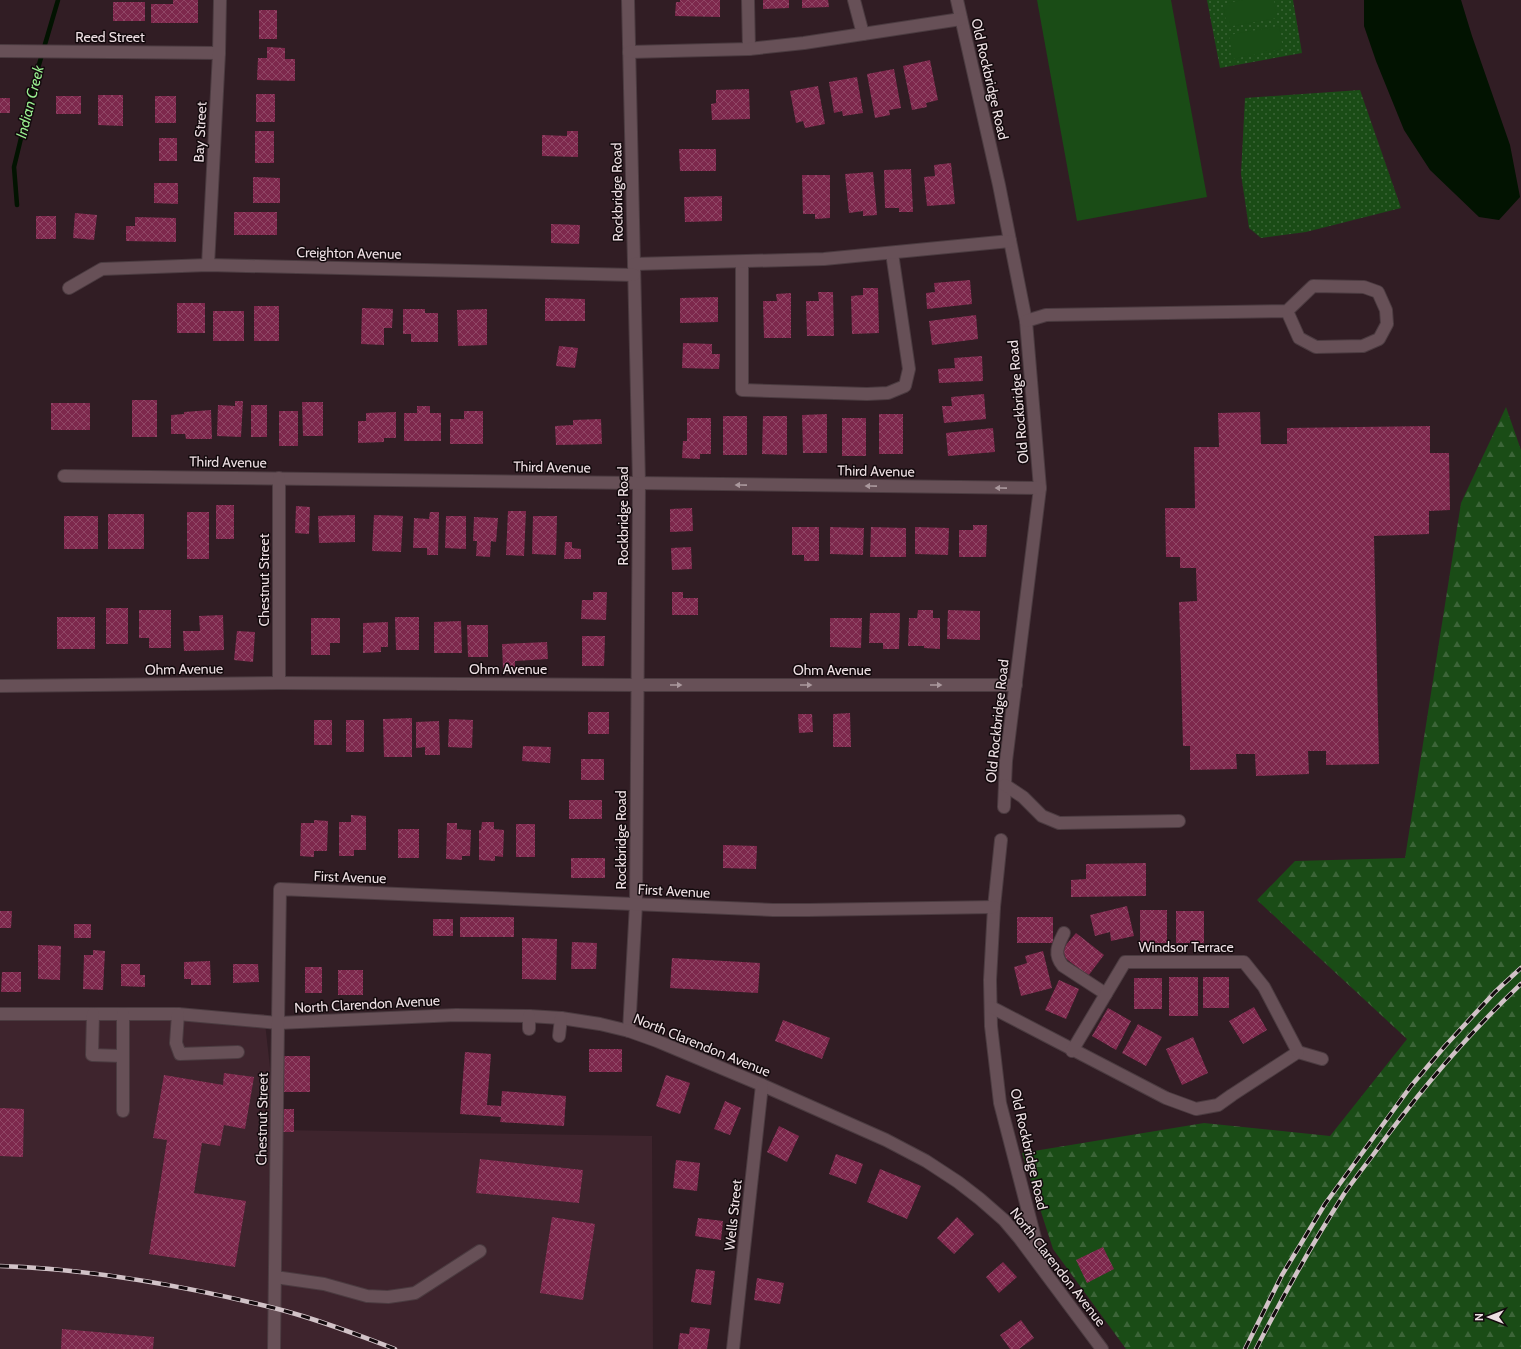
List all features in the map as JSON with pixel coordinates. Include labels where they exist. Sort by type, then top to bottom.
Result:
[{"type":"street","name":"Bay Street","points":[[208,265],[219,52],[220,0]]},
{"type":"street","name":"Rockbridge Road","points":[[628,0],[639,484],[636,998],[628,1031]]},
{"type":"street","points":[[748,0],[749,49]]},
{"type":"street","points":[[854,0],[863,34]]},
{"type":"street","name":"Old Rockbridge Road","points":[[957,0],[999,185],[1026,321],[1040,488],[1006,761],[1004,806]]},
{"type":"street","points":[[629,52],[749,49],[804,43],[961,19]]},
{"type":"street","name":"Reed Street","points":[[0,51],[219,52]]},
{"type":"street","name":"Creighton Avenue","points":[[69,288],[102,269],[208,265],[634,269],[742,262],[824,259],[1010,241]]},
{"type":"street","points":[[742,262],[742,390],[867,394],[888,393],[905,386],[909,369],[892,253]]},
{"type":"street","points":[[1026,321],[1046,315],[1287,311],[1313,286],[1364,287],[1378,292],[1386,310],[1387,324],[1379,339],[1363,346],[1316,347],[1299,338],[1287,311]]},
{"type":"street","name":"Third Avenue","points":[[64,476],[1040,488]]},
{"type":"street","name":"Chestnut Street","points":[[279,478],[279,683]]},
{"type":"street","name":"Ohm Avenue","points":[[0,686],[279,683],[1016,685]]},
{"type":"street","points":[[1005,785],[1023,797],[1042,816],[1060,823],[1179,821]]},
{"type":"street","name":"Old Rockbridge Road","points":[[1001,840],[994,907],[990,980],[991,1026],[1000,1103],[1044,1272]]},
{"type":"street","name":"Chestnut Street","points":[[274,1349],[280,889]]},
{"type":"street","name":"First Avenue","points":[[280,889],[808,910],[994,907]]},
{"type":"street","points":[[1064,933],[1058,946],[1057,959],[1063,966],[1106,994]]},
{"type":"street","name":"Windsor Terrace","points":[[1072,1051],[1125,962],[1244,962],[1264,987],[1298,1052]]},
{"type":"street","points":[[991,1007],[1072,1051],[1166,1098],[1196,1109],[1218,1105],[1298,1052],[1322,1059]]},
{"type":"street","name":"North Clarendon Avenue","points":[[0,1014],[178,1014],[278,1023],[456,1015],[529,1016],[561,1018],[600,1024],[628,1031],[727,1064],[762,1085],[886,1140],[926,1161],[980,1199],[1004,1220],[1102,1349]]},
{"type":"street","points":[[93,1014],[92,1055],[123,1056]]},
{"type":"street","points":[[123,1014],[123,1112]]},
{"type":"street","points":[[178,1014],[176,1043],[180,1054],[238,1052]]},
{"type":"street","points":[[529,1016],[529,1030]]},
{"type":"street","points":[[559,1036],[561,1018]]},
{"type":"street","name":"Wells Street","points":[[733,1349],[762,1085]]},
{"type":"street","points":[[275,1277],[324,1284],[367,1296],[388,1297],[415,1293],[480,1251]]},
{"type":"shaded area","points":[[1364,0],[1461,0],[1510,145],[1520,197],[1499,220],[1479,217],[1430,170],[1404,130],[1376,61],[1364,26]]},
{"type":"shaded area","points":[[0,1009],[264,1014],[277,1130],[652,1136],[653,1349],[0,1349]]},
{"type":"green space","points":[[1037,0],[1171,0],[1207,197],[1077,221]]},
{"type":"green space","points":[[1207,0],[1293,0],[1302,53],[1220,68]]},
{"type":"green space","points":[[1243,0],[1274,0],[1277,18],[1227,27],[1223,4]]},
{"type":"green space","points":[[1279,26],[1283,49],[1233,59],[1229,35]]},
{"type":"green space","points":[[1360,90],[1401,208],[1306,232],[1261,238],[1249,228],[1241,174],[1245,98]]},
{"type":"green space","points":[[1506,407],[1521,450],[1521,1349],[1126,1349],[1053,1249],[1022,1153],[1204,1123],[1330,1136],[1407,1039],[1257,900],[1295,861],[1405,858],[1461,503]]},
{"type":"building","points":[[173,0],[198,0],[198,23],[151,23],[151,4],[173,4]]},
{"type":"building","points":[[680,0],[720,0],[720,17],[675,16],[676,2],[680,2]]},
{"type":"building","points":[[763,0],[789,0],[789,8],[763,9]]},
{"type":"building","points":[[802,0],[828,0],[829,7],[802,8]]},
{"type":"building","points":[[113,2],[145,2],[145,21],[113,21]]},
{"type":"building","points":[[259,10],[277,10],[277,39],[259,39]]},
{"type":"building","points":[[267,47],[285,48],[285,59],[295,59],[295,81],[257,80],[258,58],[267,58]]},
{"type":"building","points":[[930,60],[938,100],[926,103],[927,107],[912,110],[903,66]]},
{"type":"building","points":[[894,69],[901,108],[889,110],[890,115],[875,118],[867,74]]},
{"type":"building","points":[[857,77],[863,113],[843,116],[842,111],[834,113],[829,82]]},
{"type":"building","points":[[818,86],[825,124],[805,128],[803,121],[796,123],[790,91]]},
{"type":"building","points":[[749,89],[750,119],[712,120],[711,104],[716,103],[716,90]]},
{"type":"building","points":[[256,94],[275,94],[275,122],[256,122]]},
{"type":"building","points":[[98,95],[123,95],[123,126],[98,125]]},
{"type":"building","points":[[56,96],[81,96],[81,114],[56,114]]},
{"type":"building","points":[[155,96],[176,96],[176,123],[155,123]]},
{"type":"building","points":[[0,98],[10,98],[10,113],[0,113]]},
{"type":"building","points":[[255,131],[274,131],[274,163],[255,163]]},
{"type":"building","points":[[567,131],[578,131],[578,157],[542,156],[542,135],[567,136]]},
{"type":"building","points":[[159,138],[177,138],[177,161],[159,161]]},
{"type":"building","points":[[679,149],[716,149],[716,171],[680,171]]},
{"type":"building","points":[[951,163],[955,204],[927,206],[924,177],[935,176],[934,165]]},
{"type":"building","points":[[911,169],[913,212],[899,212],[899,208],[885,208],[884,170]]},
{"type":"building","points":[[873,172],[877,215],[863,216],[863,211],[849,213],[845,174]]},
{"type":"building","points":[[802,175],[830,175],[830,218],[815,219],[815,214],[803,214]]},
{"type":"building","points":[[253,177],[280,178],[280,203],[253,203]]},
{"type":"building","points":[[154,183],[178,183],[178,204],[154,203]]},
{"type":"building","points":[[722,196],[722,221],[685,222],[684,197]]},
{"type":"building","points":[[234,212],[277,212],[277,235],[234,235]]},
{"type":"building","points":[[75,213],[97,215],[94,240],[73,238]]},
{"type":"building","points":[[36,216],[56,216],[56,239],[36,239]]},
{"type":"building","points":[[135,217],[176,218],[176,242],[126,241],[126,226],[135,226]]},
{"type":"building","points":[[551,224],[580,225],[579,244],[551,243]]},
{"type":"building","points":[[970,280],[972,304],[927,309],[926,293],[935,292],[934,283]]},
{"type":"building","points":[[863,288],[878,288],[879,333],[852,334],[851,296],[863,295]]},
{"type":"building","points":[[818,292],[833,292],[834,336],[807,336],[806,301],[819,301]]},
{"type":"building","points":[[791,293],[791,338],[764,338],[763,301],[777,301],[776,294]]},
{"type":"building","points":[[718,297],[718,322],[680,323],[680,298]]},
{"type":"building","points":[[545,298],[585,299],[585,321],[545,321]]},
{"type":"building","points":[[177,303],[205,303],[205,333],[177,333]]},
{"type":"building","points":[[254,306],[279,306],[279,341],[254,341]]},
{"type":"building","points":[[362,308],[393,309],[392,328],[384,328],[384,345],[361,344]]},
{"type":"building","points":[[403,309],[425,309],[425,313],[438,313],[438,342],[411,342],[411,334],[403,334]]},
{"type":"building","points":[[487,309],[487,345],[458,346],[457,310]]},
{"type":"building","points":[[213,311],[244,311],[244,341],[213,341]]},
{"type":"building","points":[[976,315],[978,339],[932,345],[929,321]]},
{"type":"building","points":[[683,343],[712,344],[712,354],[720,354],[719,369],[682,368]]},
{"type":"building","points":[[559,346],[578,348],[575,368],[556,366]]},
{"type":"building","points":[[982,356],[983,381],[939,383],[938,369],[955,368],[954,358]]},
{"type":"building","points":[[984,394],[986,419],[944,423],[942,406],[952,406],[951,397]]},
{"type":"building","points":[[132,400],[157,400],[157,437],[132,437]]},
{"type":"building","points":[[235,401],[243,401],[241,437],[217,436],[218,405],[235,406]]},
{"type":"building","points":[[302,402],[323,402],[323,436],[303,436]]},
{"type":"building","points":[[51,403],[90,403],[90,430],[51,430]]},
{"type":"building","points":[[251,405],[267,405],[267,437],[251,437]]},
{"type":"building","points":[[417,406],[430,406],[430,413],[441,413],[441,441],[404,441],[404,413],[417,413]]},
{"type":"building","points":[[211,410],[212,439],[186,439],[185,434],[171,434],[171,415],[184,414],[184,412]]},
{"type":"building","points":[[279,411],[298,411],[298,446],[279,446]]},
{"type":"building","points":[[464,411],[483,411],[483,444],[450,444],[450,419],[464,419]]},
{"type":"building","points":[[396,412],[396,438],[384,438],[384,442],[358,443],[358,421],[366,421],[366,413]]},
{"type":"building","points":[[1260,412],[1261,444],[1287,444],[1287,428],[1430,426],[1430,453],[1449,453],[1450,510],[1429,511],[1429,534],[1374,536],[1379,764],[1326,765],[1326,751],[1308,751],[1309,774],[1256,776],[1255,754],[1236,754],[1237,769],[1190,770],[1190,746],[1183,746],[1179,602],[1197,601],[1196,568],[1180,568],[1180,557],[1166,557],[1165,508],[1195,508],[1194,447],[1219,447],[1218,413]]},
{"type":"building","points":[[827,414],[827,453],[803,453],[802,415]]},
{"type":"building","points":[[879,414],[903,414],[903,454],[879,454]]},
{"type":"building","points":[[723,416],[747,416],[747,455],[723,455]]},
{"type":"building","points":[[763,416],[787,416],[787,455],[762,454]]},
{"type":"building","points":[[687,418],[711,418],[711,454],[700,454],[700,459],[682,458],[683,441],[687,441]]},
{"type":"building","points":[[842,418],[866,418],[866,456],[842,456]]},
{"type":"building","points":[[601,419],[602,444],[556,445],[555,426],[573,425],[573,420]]},
{"type":"building","points":[[993,428],[995,452],[948,456],[946,433]]},
{"type":"building","points":[[216,505],[234,505],[234,539],[216,539]]},
{"type":"building","points":[[296,506],[310,507],[309,534],[295,533]]},
{"type":"building","points":[[692,508],[693,531],[670,532],[670,509]]},
{"type":"building","points":[[508,511],[526,511],[524,556],[506,555]]},
{"type":"building","points":[[187,512],[209,512],[209,559],[187,559]]},
{"type":"building","points":[[430,512],[439,512],[438,555],[427,555],[427,548],[413,548],[414,518],[429,519]]},
{"type":"building","points":[[108,514],[144,514],[144,549],[108,549]]},
{"type":"building","points":[[355,515],[355,542],[319,543],[318,516]]},
{"type":"building","points":[[374,515],[403,516],[401,552],[372,551]]},
{"type":"building","points":[[64,516],[98,516],[98,549],[64,549]]},
{"type":"building","points":[[446,516],[466,516],[466,549],[445,548]]},
{"type":"building","points":[[533,516],[557,516],[556,555],[532,554]]},
{"type":"building","points":[[474,517],[498,518],[496,542],[491,541],[490,557],[476,556],[477,541],[473,541]]},
{"type":"building","points":[[973,525],[987,525],[986,557],[959,557],[959,530],[973,530]]},
{"type":"building","points":[[792,527],[819,527],[819,561],[804,561],[804,555],[792,555]]},
{"type":"building","points":[[830,527],[864,528],[863,555],[830,554]]},
{"type":"building","points":[[871,527],[906,528],[906,557],[870,557]]},
{"type":"building","points":[[915,527],[949,528],[948,555],[915,554]]},
{"type":"building","points":[[565,542],[572,542],[572,548],[581,549],[581,559],[564,559]]},
{"type":"building","points":[[691,547],[692,569],[672,570],[671,548]]},
{"type":"building","points":[[593,592],[607,592],[606,620],[581,619],[582,600],[593,600]]},
{"type":"building","points":[[672,592],[683,592],[683,598],[698,598],[698,615],[672,615]]},
{"type":"building","points":[[106,608],[128,608],[128,644],[106,644]]},
{"type":"building","points":[[139,610],[171,610],[171,648],[149,648],[149,638],[139,638]]},
{"type":"building","points":[[918,610],[933,610],[933,618],[940,618],[940,649],[924,648],[924,646],[908,646],[909,618],[917,618]]},
{"type":"building","points":[[948,610],[980,611],[980,640],[947,639]]},
{"type":"building","points":[[870,613],[900,613],[899,649],[883,649],[883,643],[869,643]]},
{"type":"building","points":[[223,615],[224,650],[184,651],[183,631],[200,631],[199,616]]},
{"type":"building","points":[[57,617],[95,617],[95,649],[57,649]]},
{"type":"building","points":[[395,617],[419,617],[419,650],[396,650]]},
{"type":"building","points":[[311,618],[340,618],[340,643],[330,643],[330,655],[311,655]]},
{"type":"building","points":[[830,618],[862,618],[861,648],[830,647]]},
{"type":"building","points":[[461,621],[462,653],[434,653],[434,622]]},
{"type":"building","points":[[388,622],[388,647],[381,647],[381,652],[363,653],[363,623]]},
{"type":"building","points":[[467,625],[488,625],[488,657],[468,657]]},
{"type":"building","points":[[237,631],[255,632],[253,662],[234,660]]},
{"type":"building","points":[[582,636],[605,636],[604,666],[582,666]]},
{"type":"building","points":[[547,642],[548,659],[515,661],[515,668],[503,669],[502,644]]},
{"type":"building","points":[[588,712],[609,712],[609,734],[588,734]]},
{"type":"building","points":[[850,713],[851,747],[833,747],[833,714]]},
{"type":"building","points":[[798,714],[812,714],[813,732],[799,733]]},
{"type":"building","points":[[412,718],[412,757],[384,757],[383,719]]},
{"type":"building","points":[[449,719],[473,720],[472,748],[448,747]]},
{"type":"building","points":[[314,720],[332,720],[332,745],[314,745]]},
{"type":"building","points":[[346,720],[364,720],[364,752],[346,752]]},
{"type":"building","points":[[439,721],[440,755],[425,755],[425,747],[416,748],[416,722]]},
{"type":"building","points":[[523,746],[551,747],[550,763],[522,761]]},
{"type":"building","points":[[581,759],[604,759],[604,780],[581,780]]},
{"type":"building","points":[[569,800],[602,800],[602,819],[569,819]]},
{"type":"building","points":[[351,815],[366,816],[366,850],[354,850],[354,856],[339,856],[339,822],[351,822]]},
{"type":"building","points":[[314,820],[328,821],[327,851],[314,851],[314,857],[300,856],[301,823],[314,823]]},
{"type":"building","points":[[482,822],[494,822],[494,829],[504,830],[503,857],[495,856],[495,861],[479,860],[479,830],[481,830]]},
{"type":"building","points":[[447,823],[457,823],[457,829],[471,830],[470,856],[462,856],[462,860],[446,859]]},
{"type":"building","points":[[516,824],[535,824],[535,857],[516,857]]},
{"type":"building","points":[[398,829],[419,829],[419,858],[398,858]]},
{"type":"building","points":[[723,845],[757,846],[756,869],[723,868]]},
{"type":"building","points":[[571,858],[605,858],[605,878],[571,878]]},
{"type":"building","points":[[1146,863],[1146,896],[1071,897],[1071,880],[1086,879],[1086,864]]},
{"type":"building","points":[[1127,906],[1134,936],[1111,941],[1110,932],[1095,936],[1090,915]]},
{"type":"building","points":[[1140,910],[1167,910],[1167,943],[1140,943]]},
{"type":"building","points":[[0,911],[12,911],[11,928],[0,928]]},
{"type":"building","points":[[1176,911],[1204,911],[1204,943],[1176,943]]},
{"type":"building","points":[[460,917],[514,917],[514,937],[460,937]]},
{"type":"building","points":[[1017,917],[1053,917],[1053,943],[1017,943]]},
{"type":"building","points":[[433,919],[453,919],[453,936],[433,936]]},
{"type":"building","points":[[74,924],[91,924],[91,938],[74,938]]},
{"type":"building","points":[[1076,933],[1104,955],[1088,976],[1059,953]]},
{"type":"building","points":[[522,938],[557,939],[556,980],[522,979]]},
{"type":"building","points":[[572,942],[597,943],[596,969],[571,969]]},
{"type":"building","points":[[38,945],[61,946],[60,980],[38,979]]},
{"type":"building","points":[[93,950],[105,951],[103,990],[83,989],[84,955],[93,955]]},
{"type":"building","points":[[1043,951],[1052,988],[1021,996],[1014,967],[1027,963],[1025,956]]},
{"type":"building","points":[[672,958],[760,963],[758,993],[670,988]]},
{"type":"building","points":[[210,961],[211,985],[191,985],[191,979],[184,979],[184,962]]},
{"type":"building","points":[[121,964],[140,964],[140,975],[145,975],[145,987],[121,986]]},
{"type":"building","points":[[233,964],[258,964],[259,982],[233,983]]},
{"type":"building","points":[[305,967],[322,967],[322,993],[305,993]]},
{"type":"building","points":[[338,970],[363,970],[363,995],[338,995]]},
{"type":"building","points":[[2,972],[21,972],[21,992],[1,992]]},
{"type":"building","points":[[1169,977],[1198,977],[1198,1016],[1169,1016]]},
{"type":"building","points":[[1203,977],[1229,977],[1229,1008],[1203,1008]]},
{"type":"building","points":[[1134,978],[1162,978],[1162,1009],[1134,1009]]},
{"type":"building","points":[[1059,980],[1079,989],[1066,1019],[1045,1010]]},
{"type":"building","points":[[1254,1007],[1267,1030],[1243,1044],[1229,1021]]},
{"type":"building","points":[[1108,1008],[1131,1021],[1116,1050],[1092,1036]]},
{"type":"building","points":[[783,1020],[830,1038],[822,1059],[775,1041]]},
{"type":"building","points":[[1138,1024],[1162,1037],[1146,1066],[1122,1053]]},
{"type":"building","points":[[1193,1037],[1208,1073],[1182,1085],[1166,1049]]},
{"type":"building","points":[[589,1049],[622,1049],[622,1072],[589,1072]]},
{"type":"building","points":[[465,1052],[491,1054],[487,1105],[501,1106],[502,1091],[566,1096],[564,1126],[500,1122],[501,1117],[460,1114]]},
{"type":"building","points":[[284,1056],[310,1056],[310,1092],[284,1092]]},
{"type":"building","points":[[224,1073],[254,1077],[245,1129],[224,1125],[220,1146],[202,1143],[194,1193],[246,1201],[235,1267],[149,1254],[167,1140],[153,1138],[164,1075],[223,1085]]},
{"type":"building","points":[[666,1075],[690,1083],[680,1114],[656,1106]]},
{"type":"building","points":[[725,1101],[741,1108],[730,1135],[714,1129]]},
{"type":"building","points":[[0,1108],[24,1109],[23,1157],[0,1156]]},
{"type":"building","points":[[279,1109],[294,1109],[294,1132],[279,1132]]},
{"type":"building","points":[[779,1126],[799,1136],[787,1162],[767,1152]]},
{"type":"building","points":[[836,1154],[863,1164],[856,1184],[829,1174]]},
{"type":"building","points":[[480,1159],[583,1170],[579,1203],[476,1193]]},
{"type":"building","points":[[676,1160],[700,1163],[697,1191],[673,1188]]},
{"type":"building","points":[[880,1169],[921,1186],[907,1219],[867,1202]]},
{"type":"building","points":[[552,1217],[595,1224],[583,1300],[540,1293]]},
{"type":"building","points":[[957,1217],[974,1234],[954,1254],[937,1238]]},
{"type":"building","points":[[698,1218],[723,1221],[721,1240],[695,1236]]},
{"type":"building","points":[[1103,1247],[1114,1269],[1087,1283],[1076,1260]]},
{"type":"building","points":[[1003,1262],[1017,1277],[999,1293],[986,1277]]},
{"type":"building","points":[[696,1269],[715,1271],[711,1305],[691,1302]]},
{"type":"building","points":[[757,1278],[784,1283],[780,1304],[754,1300]]},
{"type":"building","points":[[1021,1320],[1034,1338],[1019,1349],[1010,1349],[1000,1335]]},
{"type":"building","points":[[690,1327],[710,1329],[707,1349],[678,1349],[680,1333],[689,1334]]},
{"type":"building","points":[[62,1329],[154,1337],[153,1349],[61,1349]]},
{"type":"waterway","name":"Indian Creek","points":[[17,205],[14,167],[38,68],[58,0]]},
{"type":"railway","points":[[1245,1349],[1282,1275],[1325,1204],[1411,1086],[1445,1046],[1495,992],[1521,968]]},
{"type":"railway","points":[[1256,1349],[1309,1251],[1351,1184],[1407,1110],[1443,1066],[1481,1024],[1521,984]]},
{"type":"railway","points":[[0,1266],[104,1275],[207,1293],[274,1308],[350,1332],[395,1349]]}]
